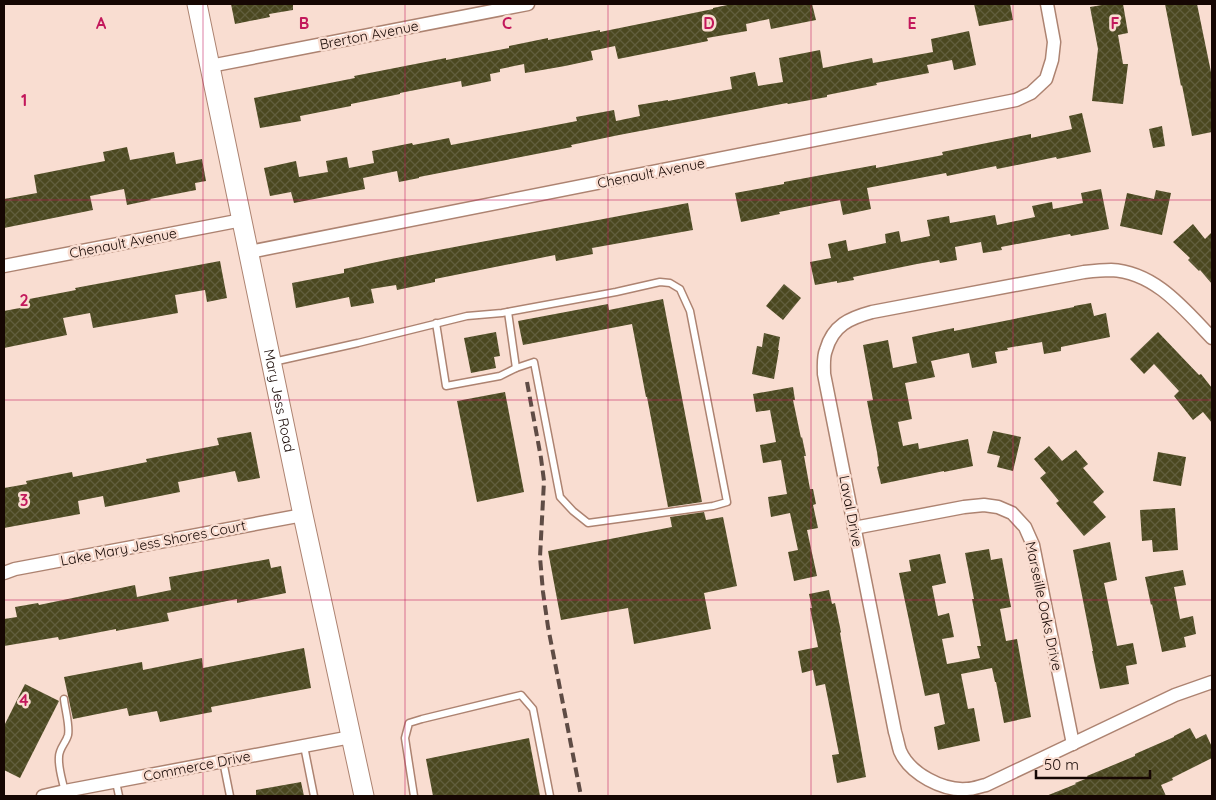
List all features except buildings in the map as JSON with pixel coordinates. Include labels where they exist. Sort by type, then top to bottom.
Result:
[{"type":"street","name":"Mary Jess Road","points":[[196,4],[364,796]]},
{"type":"street","name":"Brerton Avenue","points":[[210,66],[528,4]]},
{"type":"street","name":"Chenault Avenue","points":[[249,252],[1016,100],[1031,93],[1046,79],[1052,60],[1054,42],[1046,4]]},
{"type":"street","name":"Chenault Avenue","points":[[4,266],[242,220]]},
{"type":"street","name":"Laval Drive","points":[[1212,338],[1170,295],[1152,282],[1131,274],[1112,270],[1084,272],[854,317],[840,325],[831,337],[825,351],[824,374],[895,732],[900,751],[910,766],[924,778],[943,786],[967,789],[986,785],[1175,695],[1212,682]]},
{"type":"street","name":"Marseille Oaks Drive","points":[[854,528],[964,507],[984,505],[998,507],[1012,514],[1025,527],[1033,545],[1073,744]]},
{"type":"street","name":"Lake Mary Jess Shores Court","points":[[4,572],[303,515]]},
{"type":"street","name":"Commerce Drive","points":[[43,796],[65,794],[116,782],[352,737]]},
{"type":"lane","points":[[272,362],[467,316],[508,312],[660,282],[670,283],[680,289],[690,311],[727,502],[713,506],[588,523],[560,496],[534,362],[500,376],[446,386],[436,324]]},
{"type":"lane","points":[[508,312],[516,368]]},
{"type":"lane","points":[[414,796],[405,738],[409,723],[521,695],[533,709],[550,796]]},
{"type":"lane","points":[[64,699],[69,730],[68,737],[62,745],[59,754],[59,763],[65,794]]},
{"type":"lane","points":[[304,746],[314,796]]},
{"type":"lane","points":[[224,761],[230,796]]},
{"type":"lane","points":[[116,782],[119,796]]},
{"type":"railway","points":[[527,382],[544,481],[540,557],[543,592],[581,796]]}]
